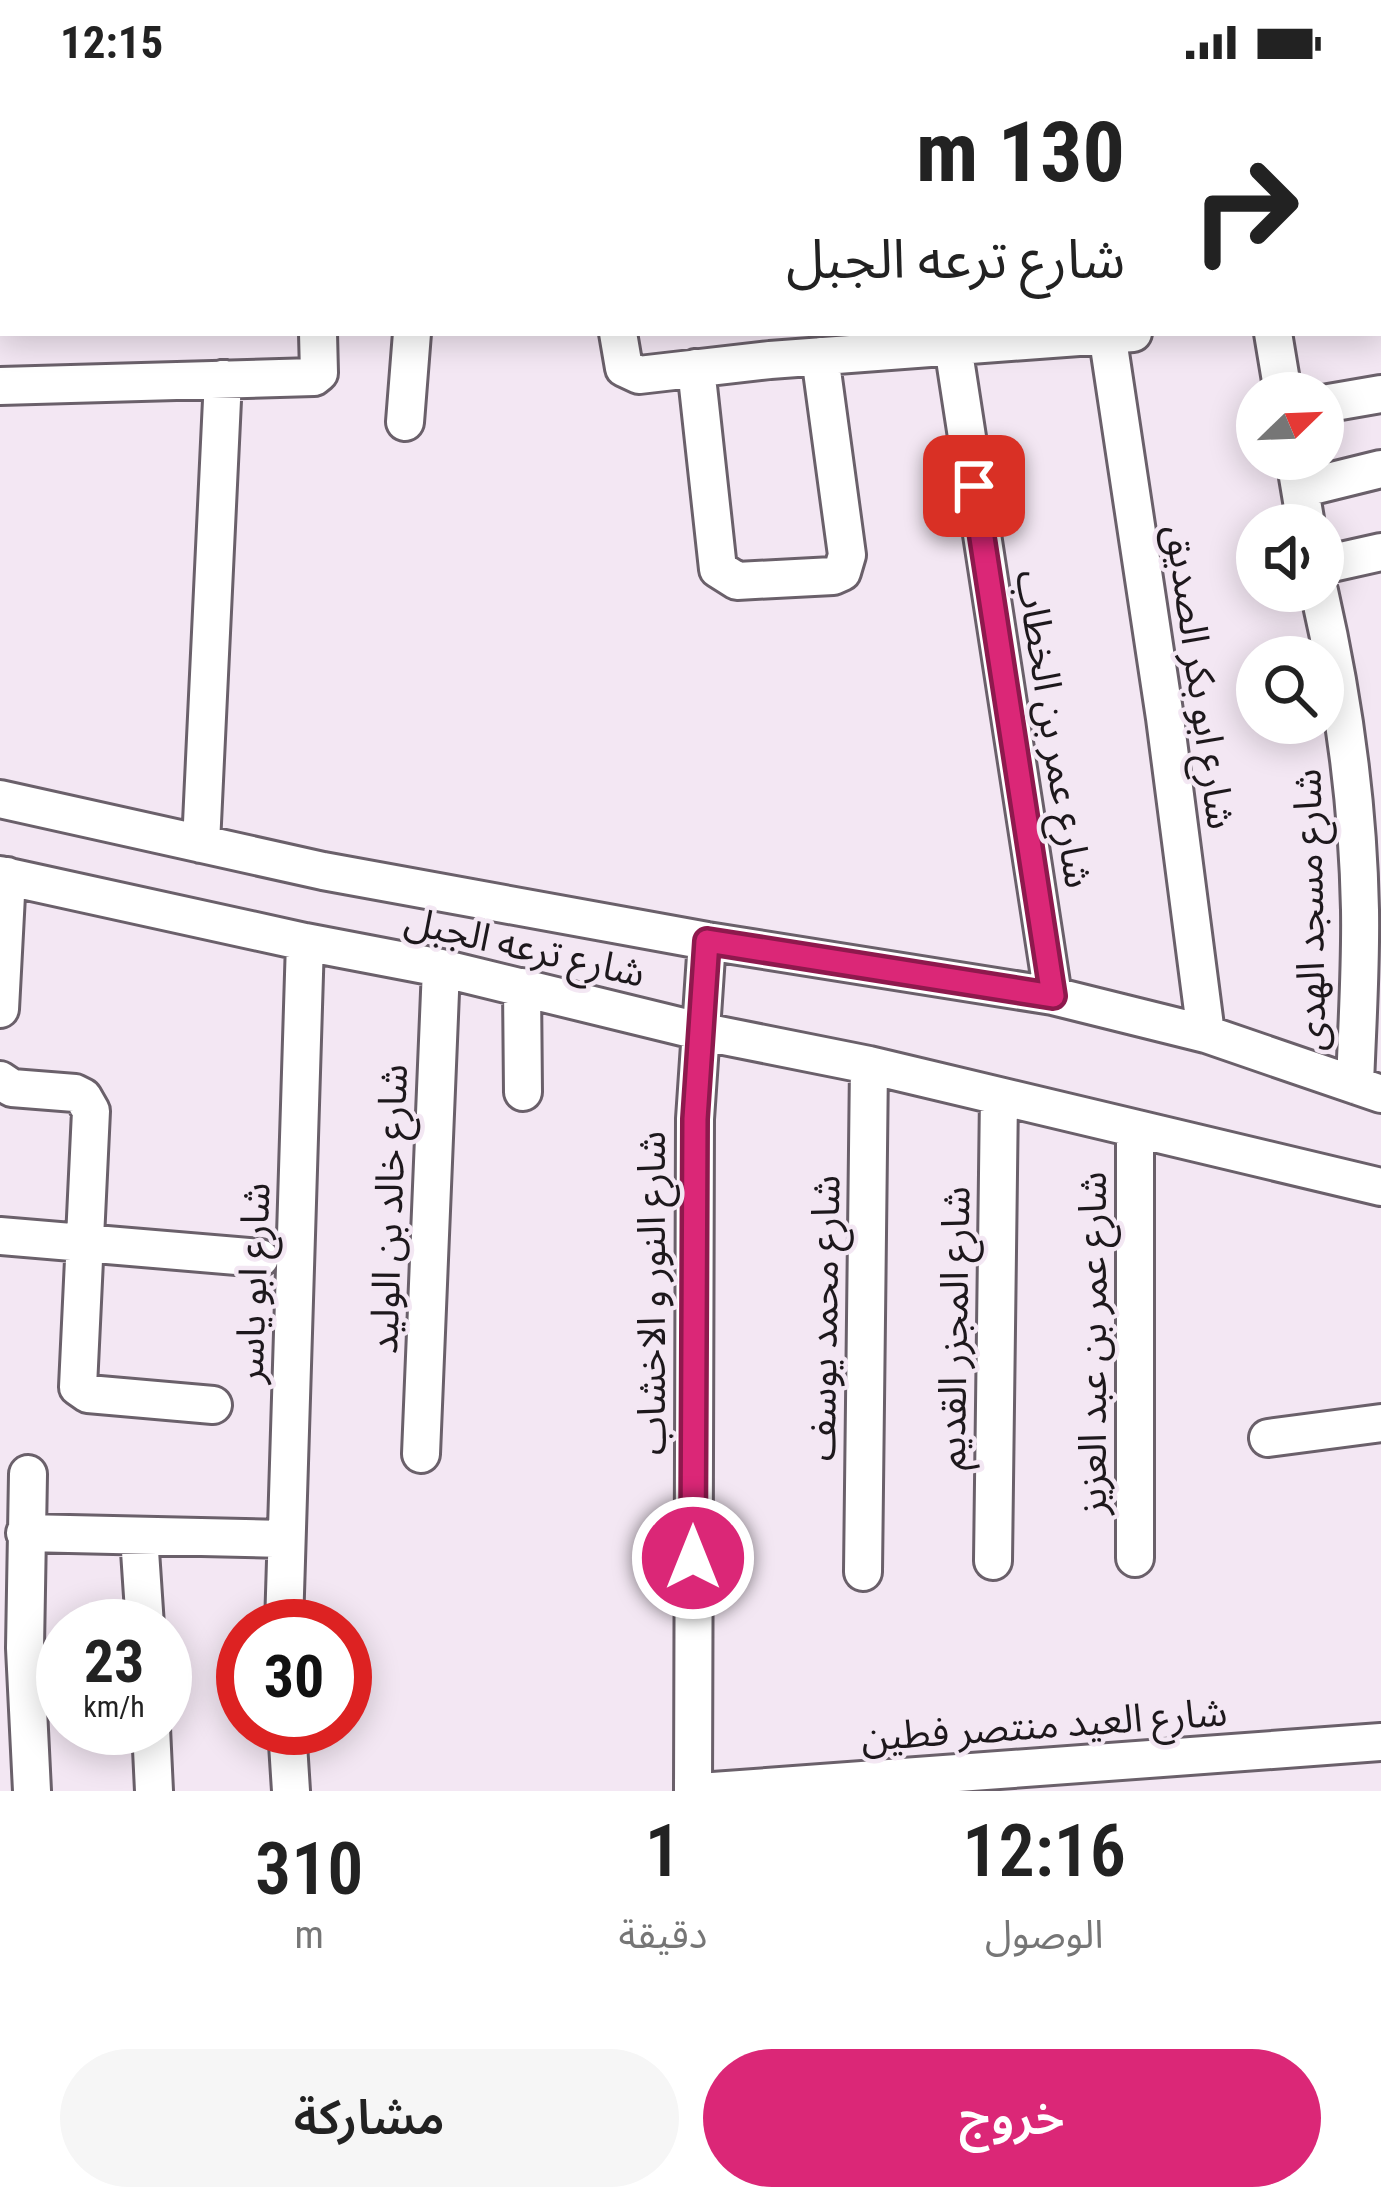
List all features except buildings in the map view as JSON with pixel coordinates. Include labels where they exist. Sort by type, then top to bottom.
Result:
[{"type":"street","points":[[0,386],[316,376],[318,336]]},
{"type":"street","points":[[405,422],[412,336]]},
{"type":"street","points":[[619,346],[624,368],[639,375],[695,368],[769,346],[820,356],[952,340],[1061,336]]},
{"type":"street","name":"شارع ابو بكر الصديق","points":[[1116,336],[1206,1034]]},
{"type":"street","points":[[1274,336],[1280,372]]},
{"type":"street","name":"شارع عمر بن الخطاب","points":[[952,340],[1053,996]]},
{"type":"street","points":[[695,368],[718,569],[736,581],[833,576],[847,565],[847,555],[820,356]]},
{"type":"street","points":[[201,844],[223,379]]},
{"type":"street","points":[[1344,400],[1381,394]]},
{"type":"street","points":[[1301,491],[1381,470]]},
{"type":"street","points":[[1344,560],[1381,552]]},
{"type":"street","name":"شارع مسجد الهدى","points":[[1323,612],[1347,738],[1371,911],[1368,1089]]},
{"type":"street","name":"شارع ترعه الجبل","points":[[0,799],[323,871],[707,941],[1053,996],[1206,1034],[1368,1089]]},
{"type":"street","points":[[0,1009],[4,875]]},
{"type":"street","name":"شارع ترعه الجبل","points":[[4,875],[441,968],[1381,1187]]},
{"type":"street","name":"شارع النور و الاخشاب","points":[[692,1791],[694,1186],[707,941]]},
{"type":"street","name":"شارع ابو ياسر","points":[[284,1599],[305,942]]},
{"type":"street","name":"شارع خالد بن الوليد","points":[[421,1454],[441,968]]},
{"type":"street","points":[[522,988],[523,1092]]},
{"type":"street","name":"شارع محمد يوسف","points":[[863,1572],[869,1065]]},
{"type":"street","points":[[0,1080],[12,1088],[75,1093],[91,1112],[78,1387],[88,1394],[213,1405]]},
{"type":"street","name":"شارع المجزر القديم","points":[[993,1562],[999,1096]]},
{"type":"street","name":"شارع عمر بن عبد العزيز","points":[[1135,1129],[1135,1558]]},
{"type":"street","points":[[0,1236],[260,1258]]},
{"type":"street","points":[[1268,1438],[1381,1423]]},
{"type":"street","points":[[28,1474],[25,1533],[32,1791]]},
{"type":"street","points":[[25,1533],[284,1539]]},
{"type":"street","points":[[139,1536],[143,1599]]},
{"type":"street","name":"شارع العيد منتصر فطين","points":[[713,1791],[1381,1742]]},
{"type":"street","points":[[152,1755],[154,1791]]},
{"type":"street","points":[[289,1755],[291,1791]]},
{"type":"route","points":[[693,1558],[695,1119],[707,941],[1053,996],[974,486]]}]
